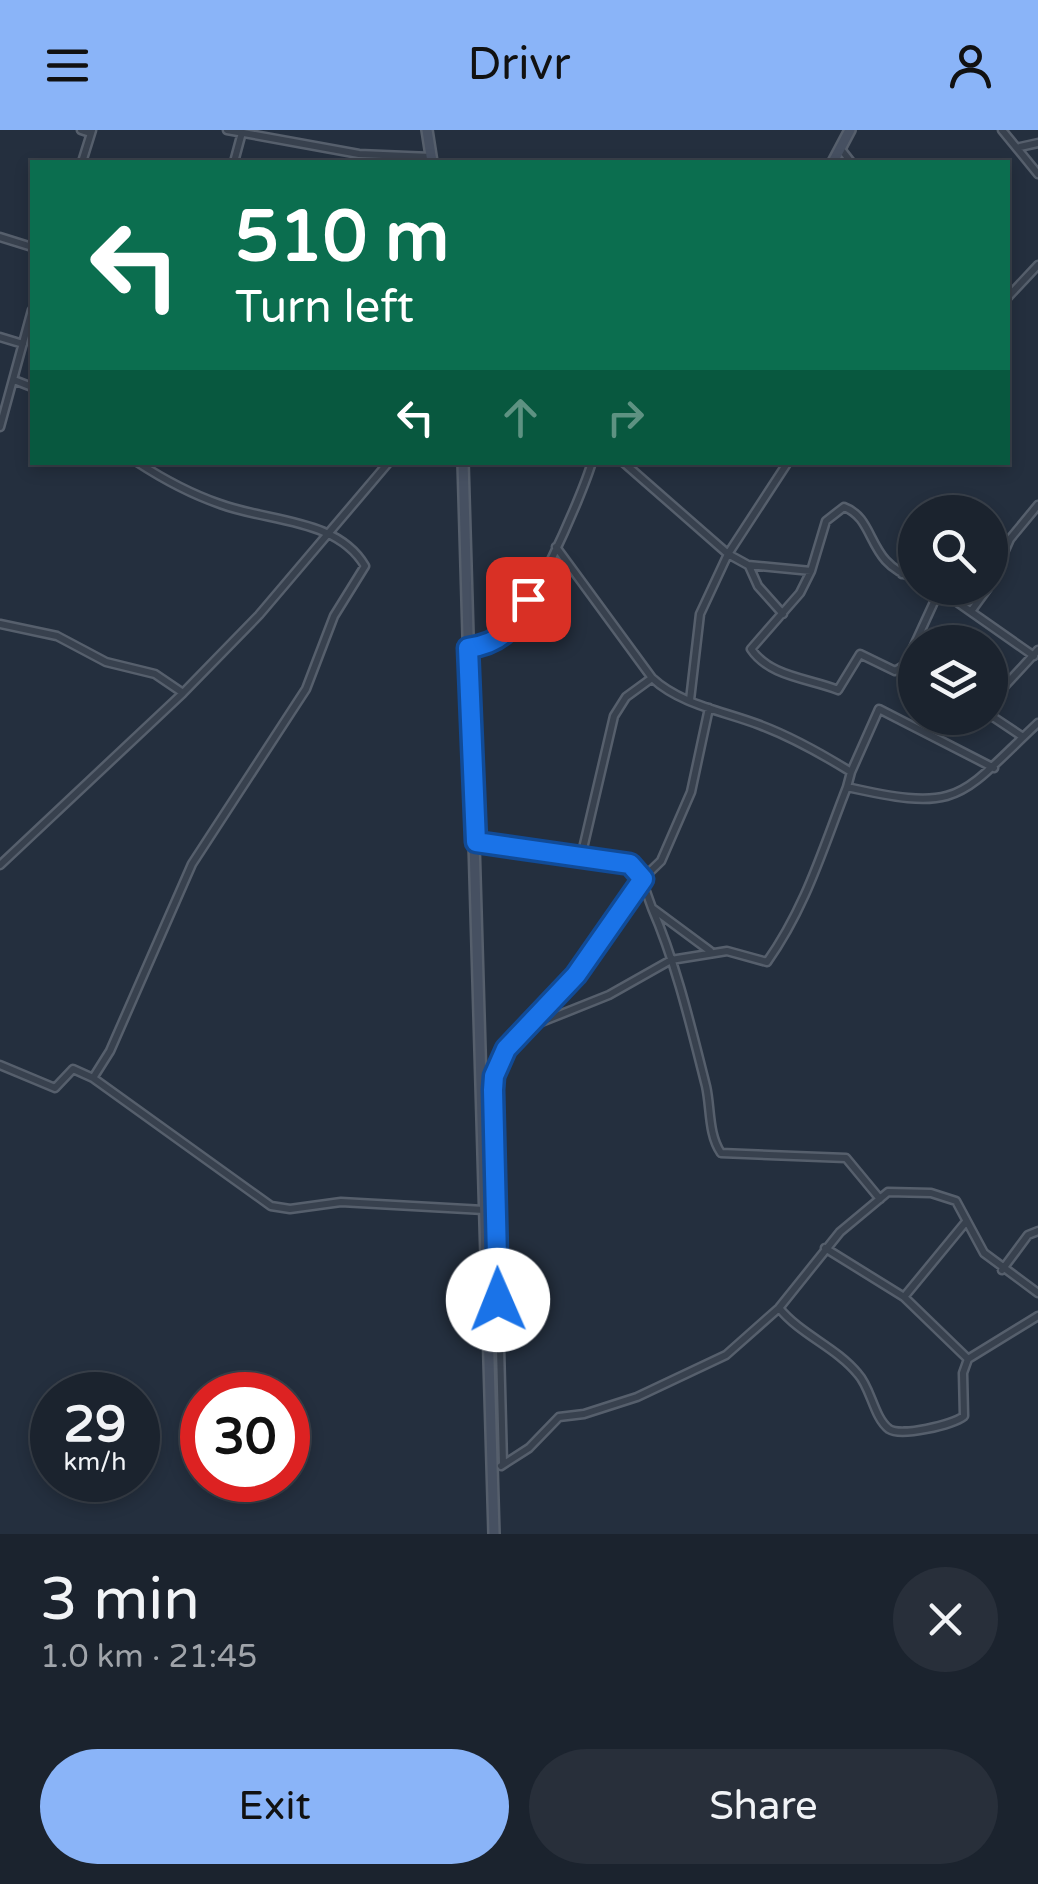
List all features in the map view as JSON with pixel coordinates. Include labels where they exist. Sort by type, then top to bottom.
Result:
[{"type":"main road","points":[[426,130],[432,160]]},
{"type":"main road","points":[[835,160],[850,130]]},
{"type":"main road","points":[[463,465],[494,1534]]},
{"type":"street","points":[[81,130],[91,131],[83,160]]},
{"type":"street","points":[[227,130],[242,136],[359,154],[432,160]]},
{"type":"street","points":[[1002,130],[1020,147],[1038,174]]},
{"type":"street","points":[[235,160],[242,136]]},
{"type":"street","points":[[1020,147],[1038,143]]},
{"type":"street","points":[[840,148],[849,160]]},
{"type":"street","points":[[0,237],[30,245]]},
{"type":"street","points":[[1010,296],[1038,265]]},
{"type":"street","points":[[0,427],[30,318]]},
{"type":"street","points":[[0,337],[23,344]]},
{"type":"street","points":[[14,380],[30,386]]},
{"type":"street","points":[[94,1078],[110,1051],[192,864],[306,689],[334,616],[364,566],[348,543],[329,533],[221,505],[143,465]]},
{"type":"street","points":[[0,865],[184,693],[386,465]]},
{"type":"street","points":[[468,648],[490,645],[509,632],[556,548],[591,465]]},
{"type":"street","points":[[627,465],[728,554],[748,564],[810,571]]},
{"type":"street","points":[[690,700],[700,614],[728,554],[786,465]]},
{"type":"street","points":[[1008,543],[1038,505]]},
{"type":"street","points":[[898,572],[886,565],[856,515],[844,507],[826,521],[804,588],[751,645],[753,654],[772,670],[838,690],[860,654],[895,671],[905,665],[931,605]]},
{"type":"street","points":[[556,548],[652,678],[690,700],[765,727],[851,772]]},
{"type":"street","points":[[748,564],[758,586],[783,614]]},
{"type":"street","points":[[964,605],[1036,653],[1008,683]]},
{"type":"street","points":[[972,610],[976,605]]},
{"type":"street","points":[[0,624],[57,636],[106,662],[155,674],[184,693]]},
{"type":"street","points":[[581,857],[614,716],[626,697],[652,678]]},
{"type":"street","points":[[503,1464],[494,1076],[506,1049],[584,964],[660,861],[691,792],[709,708]]},
{"type":"street","points":[[528,1028],[609,995],[671,960],[710,951],[736,952],[766,962],[798,915],[818,872],[851,772],[879,708],[995,768]]},
{"type":"street","points":[[847,786],[939,801],[965,791],[995,768],[1038,724]]},
{"type":"street","points":[[1008,727],[1024,737]]},
{"type":"street","points":[[476,842],[630,864],[643,879],[671,960],[706,1087],[713,1136],[722,1153],[846,1158],[880,1200]]},
{"type":"street","points":[[652,908],[710,951]]},
{"type":"street","points":[[0,1065],[55,1088],[73,1069],[94,1078],[271,1206],[290,1209],[328,1202],[486,1210]]},
{"type":"street","points":[[492,1472],[529,1448],[559,1417],[602,1409],[711,1365],[744,1342],[779,1308],[825,1248],[888,1192],[948,1196],[956,1201],[984,1253],[1038,1293]]},
{"type":"street","points":[[904,1296],[965,1223]]},
{"type":"street","points":[[1002,1270],[1028,1235],[1038,1231]]},
{"type":"street","points":[[825,1248],[904,1296],[968,1359]]},
{"type":"street","points":[[779,1308],[854,1368],[892,1431],[946,1426],[964,1416],[963,1373],[968,1359],[1038,1316]]},
{"type":"route","points":[[498,1300],[493,1090],[497,1064],[515,1038],[576,975],[643,879],[630,864],[476,842],[468,648],[499,641],[509,632],[528,599]]}]
